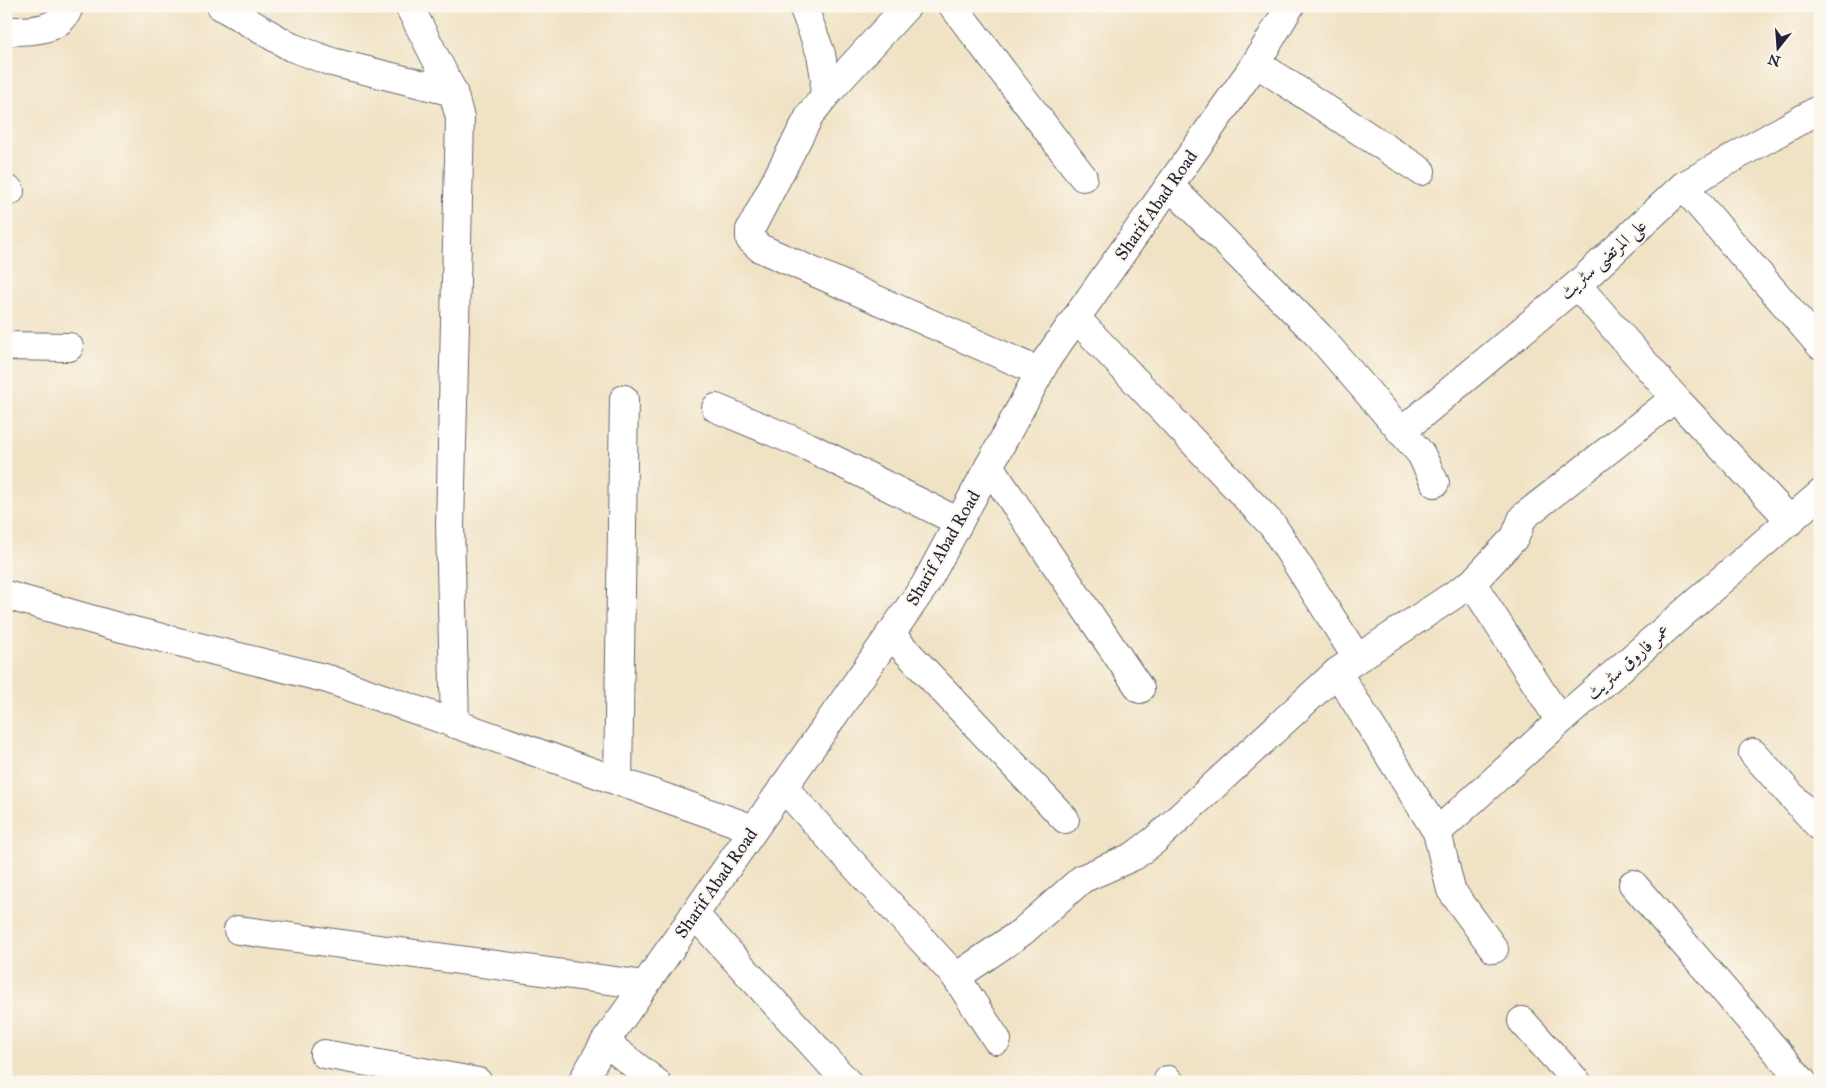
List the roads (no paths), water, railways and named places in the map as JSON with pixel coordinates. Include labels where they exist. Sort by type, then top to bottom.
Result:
[{"type":"street","points":[[6,31],[24,31],[52,26],[66,14],[68,6]]},
{"type":"street","points":[[221,6],[292,48],[332,62],[453,92]]},
{"type":"street","points":[[409,6],[453,92],[460,118],[450,526],[455,724]]},
{"type":"street","points":[[803,6],[821,54],[825,78],[824,96]]},
{"type":"street","points":[[907,6],[824,96],[810,115],[750,230],[750,239],[760,248],[1040,372]]},
{"type":"street","points":[[953,6],[1083,177]]},
{"type":"street","name":"Sharif Abad Road","points":[[582,1082],[645,984],[925,585],[1040,372],[1256,63],[1290,6]]},
{"type":"street","points":[[1256,63],[1421,171]]},
{"type":"street","name":"علی المرتضی سٹریٹ","points":[[1401,432],[1577,284],[1683,186],[1820,109]]},
{"type":"street","points":[[1170,186],[1319,336],[1421,454],[1435,483]]},
{"type":"street","points":[[1683,186],[1820,345]]},
{"type":"street","points":[[1577,284],[1675,398],[1791,521]]},
{"type":"street","points":[[1076,318],[1272,526],[1437,832],[1451,890],[1494,949]]},
{"type":"street","points":[[6,346],[69,347]]},
{"type":"street","points":[[956,977],[1022,932],[1082,879],[1134,856],[1155,840],[1347,665],[1472,583],[1515,537],[1523,517],[1675,398]]},
{"type":"street","points":[[618,781],[624,399]]},
{"type":"street","points":[[716,408],[809,446],[959,522]]},
{"type":"street","points":[[989,466],[1140,690]]},
{"type":"street","name":"عمر فاروق سٹریٹ","points":[[1437,832],[1560,720],[1820,494]]},
{"type":"street","points":[[1472,583],[1560,720]]},
{"type":"street","points":[[6,595],[118,626],[328,679],[754,829]]},
{"type":"street","points":[[890,634],[1065,820]]},
{"type":"street","points":[[1753,753],[1820,828]]},
{"type":"street","points":[[783,787],[956,977],[997,1040]]},
{"type":"street","points":[[1633,884],[1803,1082]]},
{"type":"street","points":[[694,914],[847,1082]]},
{"type":"street","points":[[238,930],[645,984]]},
{"type":"street","points":[[1522,1021],[1577,1082]]},
{"type":"street","points":[[606,1042],[656,1082]]},
{"type":"street","points":[[324,1054],[478,1082]]}]
